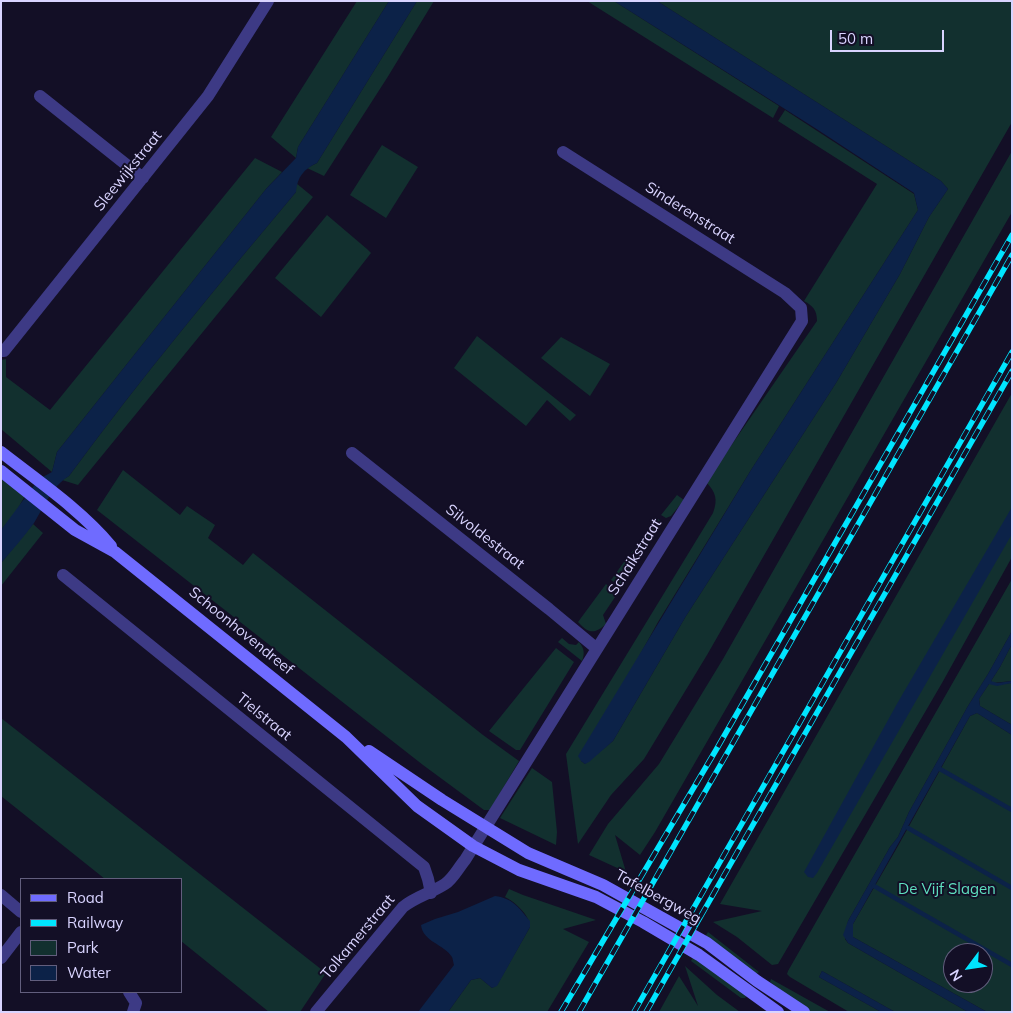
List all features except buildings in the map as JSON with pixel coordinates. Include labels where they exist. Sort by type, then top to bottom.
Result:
[{"type":"street","name":"Sleewijkstraat","points":[[1,351],[4,352],[208,96],[268,1]]},
{"type":"street","points":[[40,96],[143,178]]},
{"type":"street","name":"Sinderenstraat","points":[[564,152],[786,293],[798,304]]},
{"type":"street","name":"Schaikstraat","points":[[474,846],[596,648],[801,325],[802,312],[798,304]]},
{"type":"street","name":"Schoonhovendreef","points":[[1,452],[98,531],[115,552]]},
{"type":"street","name":"Silvoldestraat","points":[[352,453],[596,648]]},
{"type":"street","name":"Schoonhovendreef","points":[[1,470],[75,530],[115,552],[346,737],[417,806],[474,846]]},
{"type":"street","name":"Tielstraat","points":[[63,576],[424,867],[431,893]]},
{"type":"street","name":"Schoonhovendreef","points":[[346,737],[442,800],[486,826]]},
{"type":"street","name":"Tafelbergweg","points":[[486,826],[528,852],[603,885],[707,943],[757,981],[804,1012]]},
{"type":"street","name":"Tolkamerstraat","points":[[316,1012],[403,907],[410,901],[431,893],[447,883],[474,846]]},
{"type":"street","name":"Tafelbergweg","points":[[474,846],[519,870],[596,897],[643,922],[700,955],[778,1012]]},
{"type":"street","points":[[1,895],[20,911]]},
{"type":"street","points":[[1,958],[20,933]]},
{"type":"street","points":[[130,993],[136,1002],[133,1012]]},
{"type":"green space","points":[[357,1],[389,1],[298,147],[296,158],[271,137]]},
{"type":"green space","points":[[417,1],[434,1],[324,176],[307,168],[317,163]]},
{"type":"green space","points":[[587,1],[614,1],[779,106],[773,118]]},
{"type":"green space","points":[[657,1],[1012,1],[1012,122],[707,655],[644,759],[611,795],[578,844],[566,754],[713,513],[715,496],[706,482],[817,321],[814,309],[804,301],[877,184],[778,121],[785,110],[914,194],[918,210],[751,470],[658,622],[581,761],[585,764],[613,741],[686,616],[836,383],[900,274],[929,217],[948,189],[941,181]]},
{"type":"green space","points":[[382,145],[418,167],[386,218],[350,195]]},
{"type":"green space","points":[[1012,151],[1012,212],[655,832],[640,855],[615,835],[626,872],[589,855],[608,824],[659,764],[723,659]]},
{"type":"green space","points":[[255,158],[282,172],[266,189],[57,452],[52,472],[1,429],[1,360],[6,359],[6,377],[50,410]]},
{"type":"green space","points":[[296,183],[313,197],[78,485],[62,480],[69,476],[180,332],[296,192]]},
{"type":"green space","points":[[327,215],[371,253],[321,317],[275,278]]},
{"type":"green space","points":[[477,336],[576,415],[570,421],[547,400],[526,426],[454,368]]},
{"type":"green space","points":[[561,337],[610,364],[590,396],[541,358]]},
{"type":"green space","points":[[1012,393],[1012,557],[942,683],[778,964],[772,965],[737,937],[713,922],[762,911],[720,904]]},
{"type":"green space","points":[[123,470],[180,515],[187,506],[215,525],[208,538],[243,565],[253,553],[483,735],[519,761],[490,810],[484,810],[423,765],[97,510]]},
{"type":"green space","points":[[1,476],[26,494],[16,512],[1,530]]},
{"type":"green space","points":[[677,495],[684,500],[671,516],[666,518],[661,515]]},
{"type":"green space","points":[[658,519],[662,522],[639,558],[631,553]]},
{"type":"green space","points":[[33,524],[43,533],[1,586],[1,563]]},
{"type":"green space","points":[[629,555],[637,561],[620,586],[611,580]]},
{"type":"green space","points":[[1012,579],[1012,631],[909,812],[898,837],[890,847],[848,921],[845,939],[848,943],[968,1012],[895,1012],[822,971],[819,977],[881,1012],[849,1012],[790,977],[787,974],[788,971]]},
{"type":"green space","points":[[606,584],[617,594],[603,615],[606,624],[595,631],[588,630],[578,622]]},
{"type":"green space","points":[[562,638],[569,644],[576,645],[579,642],[584,651],[582,661],[558,642]]},
{"type":"green space","points":[[1012,644],[1012,681],[993,683],[991,681]]},
{"type":"green space","points":[[556,648],[574,662],[520,750],[516,750],[489,731]]},
{"type":"green space","points":[[1012,683],[1012,725],[980,706],[979,699],[989,684]]},
{"type":"green space","name":"De Vijf Slagen","points":[[977,713],[1012,735],[1012,1012],[987,1012],[953,993],[993,993],[993,943],[943,943],[943,987],[853,937],[853,924],[970,716]]},
{"type":"green space","points":[[1,718],[326,973],[300,1012],[269,1012],[182,942],[182,878],[104,878],[1,796]]},
{"type":"green space","points":[[532,768],[552,782],[557,832],[556,845],[500,818]]},
{"type":"green space","points":[[509,889],[596,920],[563,929],[589,942],[547,1012],[448,1012],[471,980],[480,978],[492,988],[497,985],[530,927],[528,918],[521,909],[505,897]]},
{"type":"green space","points":[[708,932],[759,972],[756,974],[705,937]]},
{"type":"green space","points":[[693,957],[747,995],[745,998],[741,998],[691,961]]},
{"type":"green space","points":[[685,966],[717,995],[740,1012],[659,1012],[679,976],[698,1006]]},
{"type":"green space","points":[[771,979],[830,1012],[810,1012],[770,982]]},
{"type":"water","points":[[389,1],[417,1],[317,163],[302,174],[296,192],[180,332],[69,476],[53,491],[34,523],[1,563],[1,530],[39,479],[52,472],[57,452],[266,189],[296,158],[298,147]]},
{"type":"water","points":[[614,1],[657,1],[941,181],[948,189],[929,217],[900,274],[836,383],[686,616],[613,741],[585,764],[578,756],[751,470],[918,210],[914,193]]},
{"type":"water","points":[[1012,507],[1012,534],[817,873],[813,878],[808,877],[804,872],[898,702]]},
{"type":"water","points":[[1012,631],[1012,644],[991,681],[997,683],[1012,681],[1012,683],[997,686],[989,684],[979,699],[980,706],[1012,725],[1012,735],[977,713],[970,716],[853,924],[853,937],[943,987],[943,993],[953,993],[987,1012],[968,1012],[848,943],[843,935],[848,921],[890,847],[898,837],[909,812]]},
{"type":"water","points":[[495,896],[507,899],[519,908],[530,921],[530,927],[497,986],[492,988],[480,978],[471,980],[448,1012],[418,1012],[454,965],[452,957],[426,935],[421,925]]},
{"type":"water","points":[[822,971],[895,1012],[881,1012],[819,977]]},
{"type":"waterway","points":[[940,769],[1012,810]]},
{"type":"waterway","points":[[908,828],[1012,888]]},
{"type":"waterway","points":[[874,886],[1012,965]]},
{"type":"railway","points":[[561,1012],[716,750],[1012,235]]},
{"type":"railway","points":[[579,1012],[1012,255]]},
{"type":"railway","points":[[634,1012],[1012,352]]},
{"type":"railway","points":[[646,1012],[1012,371]]}]
